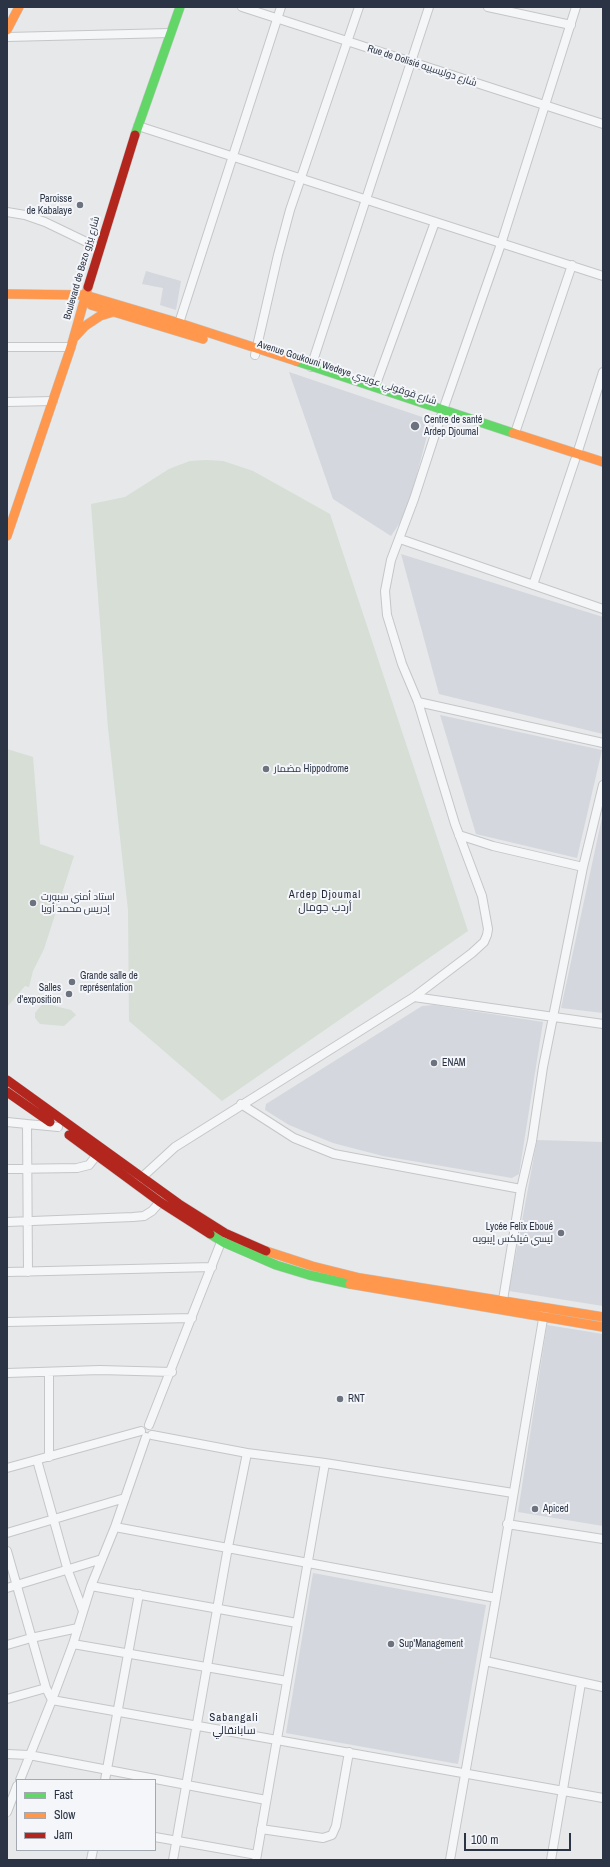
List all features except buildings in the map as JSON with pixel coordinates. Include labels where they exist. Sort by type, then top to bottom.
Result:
[{"type":"main road","points":[[7,17],[12,7]]},
{"type":"main road","points":[[7,30],[19,7]]},
{"type":"main road","name":"Boulevard de Bezo شارع بيزو","points":[[7,536],[72,343],[99,248],[138,126],[180,7]]},
{"type":"main road","points":[[7,294],[84,299]]},
{"type":"main road","points":[[7,302],[84,299]]},
{"type":"main road","name":"Avenue Goukouni Wedeye شارع قوقوني عويدي","points":[[84,299],[179,323],[256,352],[576,457],[603,462]]},
{"type":"main road","name":"Avenue Goukouni Wedeye شارع قوقوني عويدي","points":[[84,299],[114,312],[311,367],[374,387],[442,413],[515,433],[603,469]]},
{"type":"main road","points":[[72,343],[85,326],[100,316],[114,312]]},
{"type":"main road","points":[[7,1080],[139,1180],[223,1237],[278,1256],[360,1278],[603,1317]]},
{"type":"main road","points":[[7,1092],[58,1126],[96,1156],[139,1180],[160,1202],[276,1265],[309,1275],[359,1286],[603,1327]]},
{"type":"main road","points":[[309,1275],[312,1266]]},
{"type":"street","name":"Rue de Dolisié شارع دوليسييه","points":[[242,7],[348,43],[603,124]]},
{"type":"street","points":[[179,323],[281,7]]},
{"type":"street","points":[[256,352],[278,255],[301,178],[360,7]]},
{"type":"street","points":[[311,367],[429,7]]},
{"type":"street","points":[[488,7],[571,24]]},
{"type":"street","points":[[139,1180],[175,1147],[241,1104],[414,997],[472,954],[484,942],[487,936],[488,929],[482,896],[459,835],[418,702],[402,664],[386,615],[385,591],[387,575],[501,244],[576,7]]},
{"type":"street","points":[[7,37],[170,33]]},
{"type":"street","points":[[138,126],[232,155],[501,244],[572,265],[603,276]]},
{"type":"street","points":[[7,212],[25,215],[45,222],[99,248]]},
{"type":"street","points":[[374,387],[435,222]]},
{"type":"street","points":[[515,433],[572,265]]},
{"type":"street","points":[[7,347],[72,343]]},
{"type":"street","points":[[533,585],[603,372]]},
{"type":"street","points":[[7,402],[53,401]]},
{"type":"street","points":[[400,539],[603,609]]},
{"type":"street","points":[[418,702],[603,743]]},
{"type":"street","points":[[503,1300],[521,1189],[554,1016],[583,867],[603,785]]},
{"type":"street","points":[[459,835],[494,846],[583,867]]},
{"type":"street","points":[[414,997],[603,1024]]},
{"type":"street","points":[[241,1104],[294,1138],[334,1154],[521,1189]]},
{"type":"street","points":[[7,1122],[58,1126]]},
{"type":"street","points":[[27,1124],[28,1272]]},
{"type":"street","points":[[7,1169],[83,1167],[90,1165],[96,1156]]},
{"type":"street","points":[[7,1222],[144,1216],[152,1211],[160,1202]]},
{"type":"street","points":[[20,1779],[52,1700],[73,1644],[91,1586],[115,1527],[146,1435],[143,1426],[149,1425],[172,1372],[223,1237]]},
{"type":"street","points":[[7,1272],[212,1267]]},
{"type":"street","points":[[450,1860],[464,1773],[496,1598],[544,1307]]},
{"type":"street","points":[[7,1322],[192,1318]]},
{"type":"street","points":[[7,1373],[100,1370],[172,1372]]},
{"type":"street","points":[[49,1372],[49,1457]]},
{"type":"street","points":[[7,1468],[146,1435],[247,1453],[325,1463],[513,1493]]},
{"type":"street","points":[[173,1860],[228,1547],[247,1453]]},
{"type":"street","points":[[37,1460],[68,1571],[83,1611]]},
{"type":"street","points":[[156,1837],[177,1840],[256,1858],[325,1463]]},
{"type":"street","points":[[7,1533],[125,1498]]},
{"type":"street","points":[[507,1524],[603,1540]]},
{"type":"street","points":[[115,1527],[496,1598]]},
{"type":"street","points":[[7,1551],[46,1688],[52,1700]]},
{"type":"street","points":[[7,1588],[68,1571],[102,1559]]},
{"type":"street","points":[[91,1586],[217,1608],[297,1624]]},
{"type":"street","points":[[105,1779],[116,1713],[139,1594]]},
{"type":"street","points":[[7,1645],[31,1638],[78,1628]]},
{"type":"street","points":[[73,1644],[287,1680]]},
{"type":"street","points":[[485,1661],[603,1687]]},
{"type":"street","points":[[551,1860],[581,1683]]},
{"type":"street","points":[[7,1699],[46,1688]]},
{"type":"street","points":[[52,1700],[116,1713],[197,1725],[603,1798]]},
{"type":"street","points":[[7,1752],[30,1755],[151,1779]]},
{"type":"street","points":[[261,1829],[323,1838],[332,1836],[336,1826],[349,1752]]},
{"type":"street","points":[[156,1780],[266,1800]]},
{"type":"street","points":[[8,1810],[16,1789]]},
{"type":"shaded area","points":[[146,271],[181,281],[176,310],[160,305],[163,288],[142,284]]},
{"type":"shaded area","points":[[289,372],[431,420],[410,501],[403,518],[391,536],[333,499]]},
{"type":"shaded area","name":"مضمار Hippodrome","points":[[190,461],[223,461],[253,471],[330,514],[468,931],[222,1101],[129,1021],[128,910],[108,728],[91,504],[125,497],[169,469]]},
{"type":"shaded area","points":[[401,554],[603,617],[603,734],[439,694]]},
{"type":"shaded area","points":[[440,715],[602,750],[577,858],[476,834]]},
{"type":"shaded area","name":"استاد أمني سبورت إدريس محمد أويا","points":[[7,749],[33,757],[40,844],[74,856],[44,949],[33,971],[29,987],[25,986],[7,1007]]},
{"type":"shaded area","points":[[603,813],[603,1013],[561,1008]]},
{"type":"shaded area","points":[[43,1003],[71,1010],[76,1015],[64,1026],[40,1024],[35,1018],[35,1013]]},
{"type":"shaded area","name":"ENAM","points":[[434,1005],[543,1022],[519,1174],[512,1178],[383,1156],[333,1143],[289,1125],[265,1110],[266,1104],[422,1006]]},
{"type":"shaded area","name":"Lycée Felix Eboué ليسي فيلكس إيبويه","points":[[537,1140],[603,1142],[603,1306],[509,1291]]},
{"type":"shaded area","points":[[547,1325],[603,1334],[603,1526],[518,1512]]},
{"type":"shaded area","name":"Sup'Management","points":[[313,1573],[486,1605],[458,1764],[286,1733]]},
{"type":"traffic: fast","points":[[135,135],[180,7]]},
{"type":"traffic: fast","points":[[296,361],[513,433]]},
{"type":"traffic: fast","points":[[210,1234],[223,1242],[276,1265],[309,1275],[350,1284]]},
{"type":"traffic: slow","points":[[7,30],[19,7]]},
{"type":"traffic: slow","points":[[7,536],[71,347],[88,287]]},
{"type":"traffic: slow","points":[[7,294],[85,295],[179,323],[296,361]]},
{"type":"traffic: slow","points":[[91,305],[203,339]]},
{"type":"traffic: slow","points":[[75,337],[85,326],[100,316],[113,312]]},
{"type":"traffic: slow","points":[[513,433],[603,462]]},
{"type":"traffic: slow","points":[[266,1251],[312,1266],[360,1278],[603,1317]]},
{"type":"traffic: slow","points":[[350,1284],[603,1327]]},
{"type":"traffic: jam","points":[[88,287],[135,135]]},
{"type":"traffic: jam","points":[[7,1080],[179,1204],[225,1233],[266,1251]]},
{"type":"traffic: jam","points":[[7,1092],[50,1122]]},
{"type":"traffic: jam","points":[[69,1135],[160,1202],[210,1234]]},
{"type":"place","name":"Paroisse de Kabalaye","points":[[80,205]]},
{"type":"place","name":"Centre de santé Ardep Djoumal","points":[[415,426]]},
{"type":"place","name":"مضمار Hippodrome","points":[[266,769]]},
{"type":"place","name":"استاد أمني سبورت إدريس محمد أويا","points":[[33,903]]},
{"type":"place","name":"Grande salle de représentation","points":[[72,982]]},
{"type":"place","name":"Salles d'exposition","points":[[69,994]]},
{"type":"place","name":"ENAM","points":[[434,1063]]},
{"type":"place","name":"Lycée Felix Eboué ليسي فيلكس إيبويه","points":[[561,1233]]},
{"type":"place","name":"RNT","points":[[340,1399]]},
{"type":"place","name":"Apiced","points":[[535,1509]]},
{"type":"place","name":"Sup'Management","points":[[391,1644]]},
{"type":"district","name":"Ardep Djoumal أردب جومال","points":[[325,901]]},
{"type":"district","name":"Sabangali سابانقالي","points":[[234,1724]]}]
